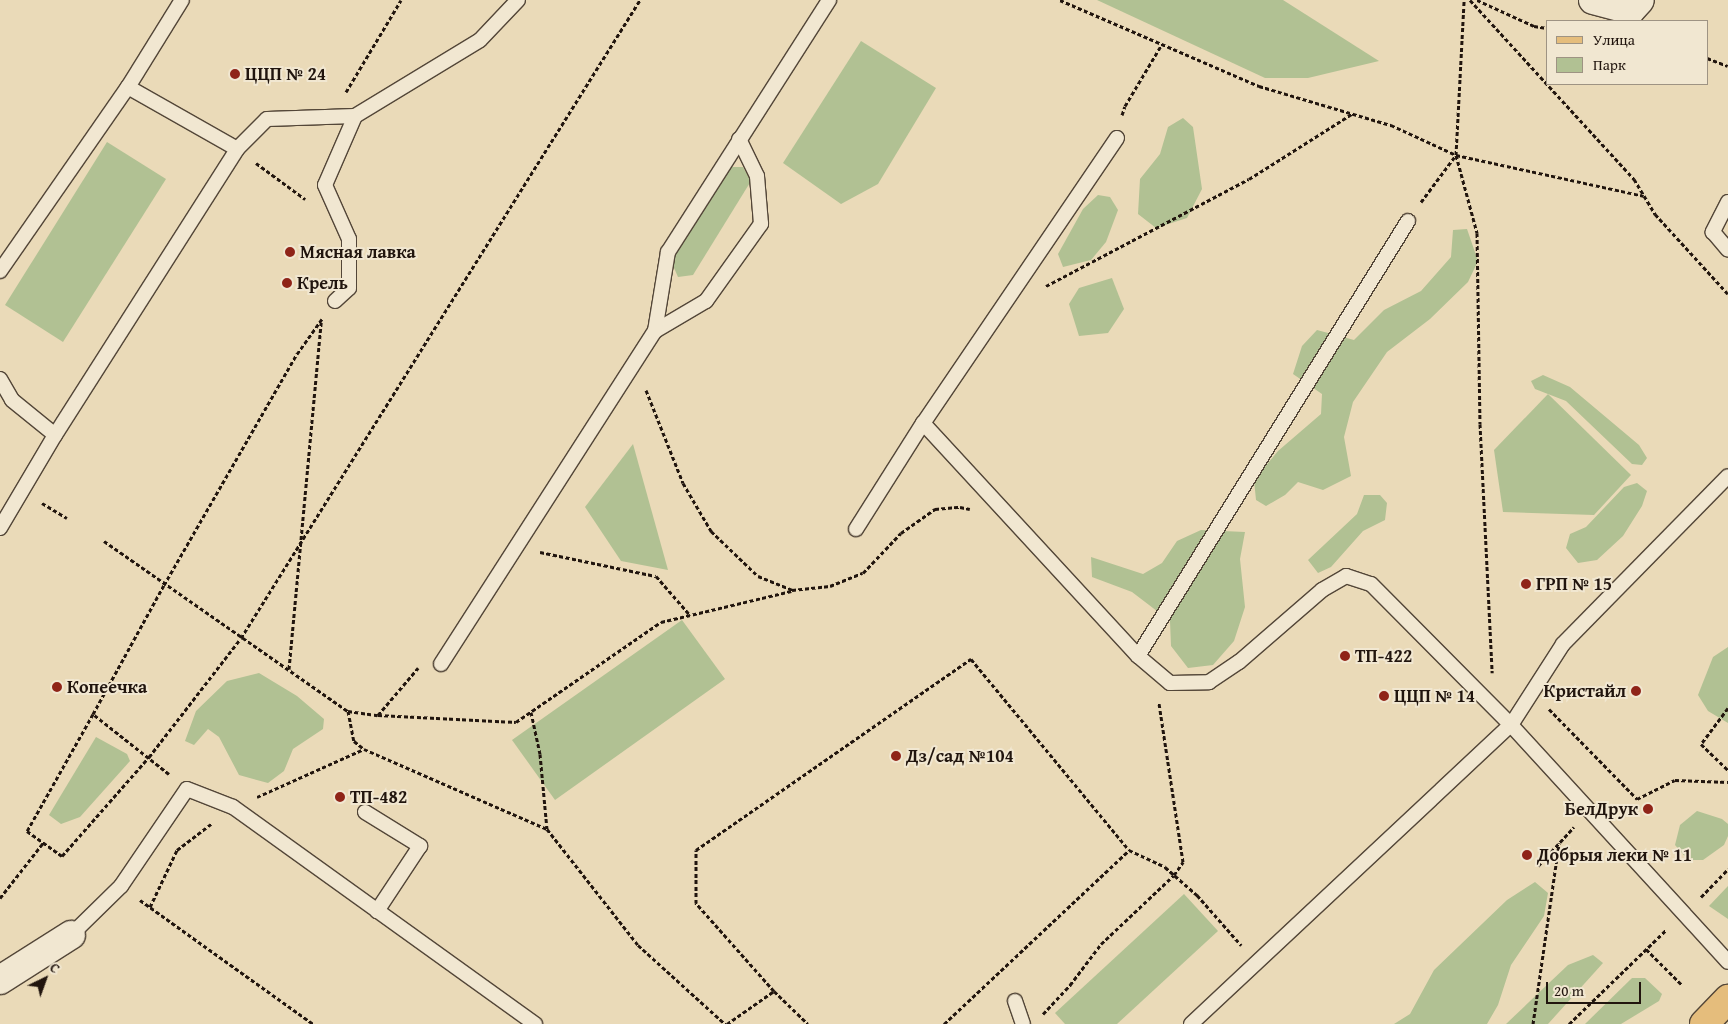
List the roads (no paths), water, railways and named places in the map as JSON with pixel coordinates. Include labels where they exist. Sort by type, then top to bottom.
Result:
[{"type":"main road","points":[[1704,1024],[1728,998]]},
{"type":"street","points":[[1593,0],[1635,5]]},
{"type":"street","points":[[0,980],[71,935]]},
{"type":"lane","points":[[0,271],[128,87],[182,0]]},
{"type":"lane","points":[[0,528],[55,435],[237,149],[267,119],[355,116],[480,40],[518,0]]},
{"type":"lane","points":[[441,664],[655,331],[668,252],[829,0]]},
{"type":"lane","points":[[128,87],[237,149]]},
{"type":"lane","points":[[335,301],[349,288],[349,239],[325,185],[355,116]]},
{"type":"lane","points":[[856,529],[923,423],[1117,138]]},
{"type":"lane","points":[[655,331],[706,302],[761,224],[757,176],[739,139]]},
{"type":"lane","points":[[1728,202],[1713,232],[1728,250]]},
{"type":"lane","points":[[1138,656],[1408,221]]},
{"type":"lane","points":[[0,379],[12,400],[55,435]]},
{"type":"lane","points":[[923,423],[1138,656],[1170,684],[1209,682],[1239,662],[1322,590],[1346,576],[1371,584],[1510,725],[1728,962]]},
{"type":"lane","points":[[1190,1024],[1510,725],[1533,693],[1563,644],[1728,476]]},
{"type":"lane","points":[[71,935],[121,886],[187,789],[233,807],[535,1024]]},
{"type":"lane","points":[[365,812],[420,846],[378,911]]},
{"type":"lane","points":[[1015,1001],[1023,1024]]},
{"type":"place","name":"ЦЦП № 24","points":[[235,74]]},
{"type":"place","name":"Мясная лавка","points":[[290,252]]},
{"type":"place","name":"Крель","points":[[287,283]]},
{"type":"place","name":"ГРП № 15","points":[[1526,584]]},
{"type":"place","name":"ТП-422","points":[[1345,656]]},
{"type":"place","name":"Копеечка","points":[[57,687]]},
{"type":"place","name":"Кристайл","points":[[1636,691]]},
{"type":"place","name":"ЦЦП № 14","points":[[1384,696]]},
{"type":"place","name":"Дз/сад №104","points":[[896,756]]},
{"type":"place","name":"ТП-482","points":[[340,797]]},
{"type":"place","name":"БелДрук","points":[[1648,809]]},
{"type":"place","name":"Добрыя леки № 11","points":[[1527,855]]}]
